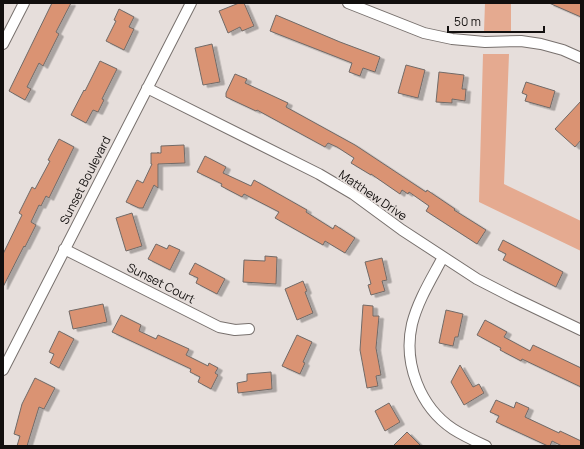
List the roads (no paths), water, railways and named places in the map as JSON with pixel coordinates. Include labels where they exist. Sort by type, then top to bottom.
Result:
[{"type":"street","points":[[3,44],[24,3]]},
{"type":"street","name":"Sunset Boulevard","points":[[3,370],[191,3]]},
{"type":"street","points":[[354,4],[424,33],[452,39],[485,42],[521,41],[541,44],[563,50],[581,58]]},
{"type":"street","name":"Matthew Drive","points":[[147,88],[319,174],[353,194],[477,279],[581,330]]},
{"type":"street","name":"Sunset Court","points":[[64,249],[219,327],[235,330],[249,330]]},
{"type":"street","points":[[444,257],[418,307],[412,324],[410,357],[414,374],[429,406],[453,429],[486,446]]}]
